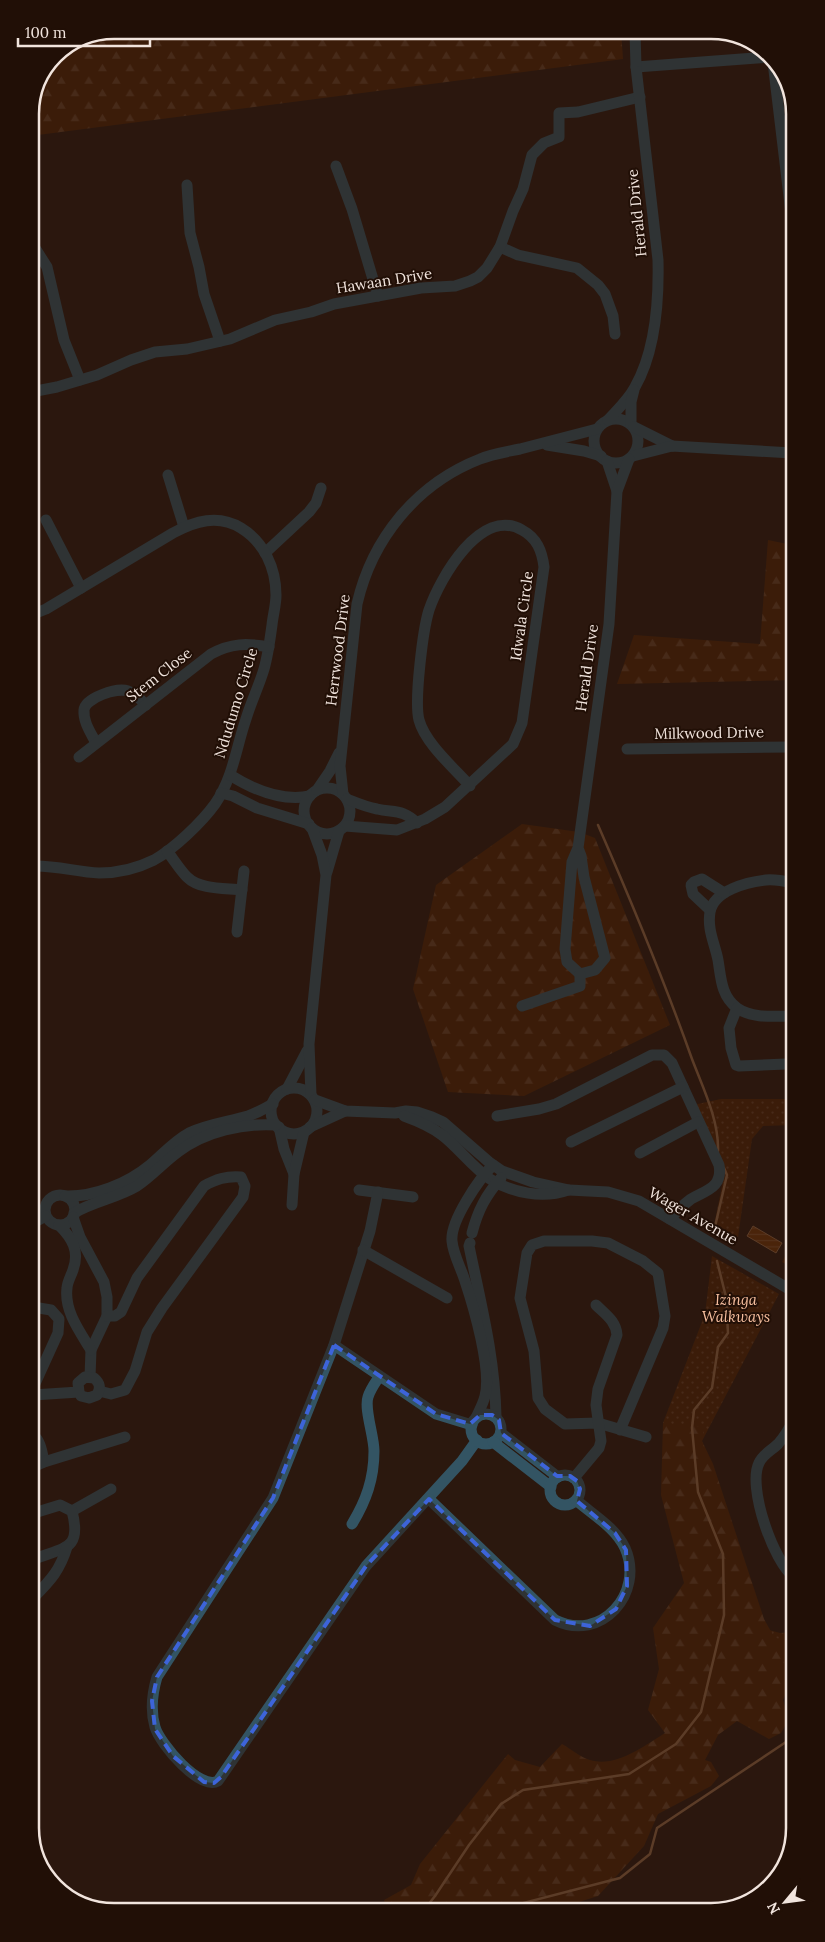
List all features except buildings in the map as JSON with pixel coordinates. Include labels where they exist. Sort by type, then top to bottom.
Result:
[{"type":"street","name":"Herald Drive","points":[[632,425],[631,402],[634,388],[645,364],[650,347],[658,273],[634,39]]},
{"type":"street","points":[[636,68],[761,58]]},
{"type":"street","points":[[774,72],[786,171]]},
{"type":"street","name":"Hawaan Drive","points":[[39,390],[57,387],[108,371],[131,360],[155,352],[187,349],[239,336],[275,320],[311,312],[334,304],[421,288],[455,286],[470,281],[478,277],[487,268],[500,247],[523,189],[532,155],[544,143],[559,137],[559,113],[578,112],[640,97]]},
{"type":"street","points":[[336,166],[352,210],[378,296]]},
{"type":"street","points":[[187,185],[190,233],[204,294],[220,341]]},
{"type":"street","points":[[500,247],[518,256],[577,268],[598,285],[605,294],[613,316],[615,334]]},
{"type":"street","points":[[39,254],[47,267],[64,340],[80,380]]},
{"type":"street","name":"Herald Drive","points":[[608,420],[634,388]]},
{"type":"street","points":[[672,446],[620,419],[608,420],[597,429],[594,443],[604,459],[622,462],[672,446],[786,453]]},
{"type":"street","points":[[631,458],[636,450],[639,438],[632,425]]},
{"type":"street","name":"Herrwood Drive","points":[[345,796],[340,766],[357,604],[367,570],[381,542],[402,513],[434,484],[449,475],[482,459],[597,429]]},
{"type":"street","name":"Herrwood Drive","points":[[538,444],[558,446],[604,459]]},
{"type":"street","name":"Herald Drive","points":[[522,1006],[580,986],[580,974],[567,962],[565,949],[572,862],[578,848],[609,624],[617,492],[631,458]]},
{"type":"street","name":"Herald Drive","points":[[604,459],[617,492]]},
{"type":"street","points":[[168,475],[184,527]]},
{"type":"street","points":[[265,553],[309,512],[316,503],[321,488]]},
{"type":"street","points":[[46,520],[80,588]]},
{"type":"street","name":"Ndudumo Circle","points":[[39,611],[184,527],[208,520],[228,522],[249,533],[265,553],[274,577],[276,595],[264,669],[245,720],[230,775],[214,805],[200,821],[167,851],[137,867],[99,873],[39,866]]},
{"type":"street","name":"Idwala Circle","points":[[342,828],[364,826],[397,830],[417,823],[445,807],[470,786],[513,744],[518,735],[524,711],[544,567],[543,558],[535,539],[520,528],[510,525],[497,526],[486,530],[461,554],[442,581],[428,612],[416,699],[419,721],[431,742],[470,786]]},
{"type":"street","name":"Stem Close","points":[[79,757],[199,662],[220,650],[239,644],[269,647]]},
{"type":"street","points":[[96,743],[85,719],[85,706],[89,701],[121,689],[133,693],[146,705]]},
{"type":"street","name":"Herrwood Drive","points":[[314,793],[330,771],[342,747]]},
{"type":"street","name":"Milkwood Drive","points":[[627,749],[786,747]]},
{"type":"street","points":[[230,775],[247,785],[283,798],[298,798],[328,788],[336,789],[345,796],[367,807],[402,812],[417,823]]},
{"type":"street","points":[[221,793],[233,796],[257,808],[310,826],[325,834],[342,828]]},
{"type":"street","points":[[292,1205],[294,1174],[307,1129],[317,1114],[313,1098],[309,1044],[326,894],[326,875],[322,855],[304,814],[305,806],[314,793]]},
{"type":"street","points":[[326,875],[342,828],[350,813],[345,796]]},
{"type":"street","name":"Herald Drive","points":[[578,848],[605,958],[595,970],[580,974]]},
{"type":"street","points":[[167,851],[188,878],[196,883],[242,890]]},
{"type":"street","points":[[237,932],[244,871]]},
{"type":"street","points":[[710,910],[693,894],[691,885],[702,878],[724,893]]},
{"type":"street","points":[[786,882],[768,880],[724,893],[710,910],[710,934],[717,957],[722,990],[737,1008],[758,1015],[786,1016]]},
{"type":"street","points":[[737,1008],[729,1028],[732,1054],[736,1064],[739,1066],[786,1064]]},
{"type":"street","points":[[294,1174],[272,1111],[276,1097],[287,1089],[304,1058],[309,1044]]},
{"type":"street","points":[[497,1116],[539,1109],[556,1104],[657,1054],[664,1055],[668,1058],[719,1165],[721,1173],[719,1179],[711,1188],[684,1204],[670,1219]]},
{"type":"street","points":[[571,1142],[682,1087]]},
{"type":"street","points":[[287,1089],[300,1088],[313,1098],[345,1111],[395,1113]]},
{"type":"street","points":[[91,1350],[73,1322],[68,1305],[67,1289],[77,1260],[70,1237],[59,1225],[51,1222],[46,1216],[45,1207],[49,1200],[56,1196],[86,1195],[125,1181],[143,1170],[175,1142],[188,1134],[212,1124],[255,1114],[273,1104]]},
{"type":"street","points":[[59,1225],[67,1223],[73,1215],[86,1206],[136,1186],[178,1152],[203,1138],[252,1124],[278,1126],[291,1133],[307,1129],[345,1111]]},
{"type":"street","name":"Wager Avenue","points":[[395,1113],[417,1112],[443,1122],[492,1165],[505,1172],[533,1182],[569,1190],[597,1191],[639,1202],[786,1287]]},
{"type":"street","name":"Wager Avenue","points":[[395,1113],[418,1121],[441,1134],[484,1174],[512,1189],[537,1194],[551,1194],[569,1190]]},
{"type":"street","points":[[640,1153],[698,1122]]},
{"type":"street","points":[[492,1165],[484,1174],[455,1224],[452,1240],[466,1281],[481,1340],[486,1381],[485,1396],[474,1421],[472,1433],[477,1440],[484,1444],[493,1442],[501,1433]]},
{"type":"street","points":[[505,1172],[488,1192],[476,1218],[471,1238],[474,1271],[489,1339],[495,1384],[496,1417],[500,1424],[501,1433],[558,1477]]},
{"type":"street","points":[[99,1391],[111,1394],[125,1390],[134,1371],[147,1332],[162,1308],[243,1197],[245,1186],[241,1178],[230,1176],[216,1179],[204,1186],[137,1278],[121,1312],[115,1316],[107,1316]]},
{"type":"street","points":[[359,1190],[413,1197]]},
{"type":"street","points":[[378,1192],[370,1231],[334,1345],[273,1498],[156,1677],[152,1701],[155,1729],[172,1756],[204,1782],[214,1783],[218,1781],[366,1566],[429,1499],[462,1461],[477,1440]]},
{"type":"street","points":[[64,1196],[73,1205],[73,1215],[80,1237],[104,1282],[108,1309],[107,1316],[91,1350],[90,1376]]},
{"type":"street","points":[[39,1220],[46,1216]]},
{"type":"street","points":[[620,1430],[663,1328],[665,1316],[658,1273],[643,1261],[608,1244],[592,1241],[544,1241],[532,1246],[527,1252],[520,1298],[534,1351],[538,1398],[545,1409],[565,1424],[598,1424],[620,1430],[646,1437]]},
{"type":"street","points":[[364,1250],[447,1298]]},
{"type":"street","points":[[574,1478],[599,1448],[601,1441],[596,1405],[598,1389],[617,1336],[616,1327],[612,1320],[596,1305]]},
{"type":"street","points":[[39,1308],[52,1310],[59,1319],[58,1334],[39,1375]]},
{"type":"street","points":[[334,1345],[436,1414],[474,1421],[488,1414],[496,1417]]},
{"type":"street","points":[[90,1376],[99,1383],[99,1391],[97,1395],[89,1398],[82,1396],[78,1388],[81,1379],[90,1376]]},
{"type":"street","points":[[352,1524],[363,1505],[370,1484],[374,1451],[373,1430],[367,1405],[370,1392],[379,1377]]},
{"type":"street","points":[[39,1395],[79,1392]]},
{"type":"street","points":[[786,1432],[777,1445],[762,1457],[757,1466],[755,1488],[762,1518],[786,1569]]},
{"type":"street","points":[[39,1464],[126,1437]]},
{"type":"street","points":[[39,1442],[44,1462]]},
{"type":"street","points":[[493,1442],[551,1487]]},
{"type":"street","points":[[566,1475],[574,1478],[580,1489],[576,1500],[568,1504],[560,1504],[551,1495],[551,1487],[558,1477],[566,1475]]},
{"type":"street","points":[[72,1511],[111,1489]]},
{"type":"street","points":[[429,1499],[555,1620],[563,1624],[590,1626],[609,1616],[623,1598],[629,1576],[629,1560],[622,1543],[615,1533],[576,1500]]},
{"type":"street","points":[[39,1511],[60,1505],[72,1511]]},
{"type":"street","points":[[39,1557],[67,1547],[74,1540],[76,1528],[72,1511]]},
{"type":"street","points":[[39,1592],[50,1581],[62,1564],[67,1547]]},
{"type":"highlighted area","points":[[334,1345],[436,1414],[470,1424],[480,1415],[492,1415],[499,1420],[501,1433],[557,1476],[570,1476],[577,1481],[580,1489],[577,1501],[615,1533],[626,1550],[627,1586],[616,1609],[590,1626],[555,1620],[429,1499],[366,1566],[221,1777],[214,1783],[204,1782],[173,1756],[155,1729],[152,1701],[157,1677],[273,1498]]},
{"type":"green space","points":[[622,39],[623,59],[39,135],[41,94],[51,72],[72,51],[85,44],[99,40]]},
{"type":"green space","points":[[768,540],[786,544],[786,680],[617,684],[634,635],[760,644]]},
{"type":"green space","points":[[522,824],[579,832],[595,838],[670,1025],[524,1096],[448,1092],[413,989],[436,885]]},
{"type":"green space","points":[[721,1099],[786,1099],[786,1125],[763,1126],[752,1139],[738,1237],[728,1232],[723,1241],[712,1235],[723,1181],[693,1105]]},
{"type":"green space","points":[[786,1255],[786,1264],[782,1262]]},
{"type":"green space","name":"Izinga Walkways","points":[[712,1256],[779,1294],[702,1441],[718,1528],[769,1630],[786,1633],[786,1679],[705,1622],[663,1423],[705,1314]]},
{"type":"green space","points":[[663,1423],[704,1427],[702,1441],[713,1464],[764,1619],[775,1637],[786,1642],[786,1661],[783,1661],[786,1674],[786,1693],[783,1700],[786,1710],[786,1724],[781,1733],[769,1739],[737,1721],[718,1735],[705,1760],[711,1762],[719,1776],[711,1786],[658,1814],[644,1846],[598,1896],[576,1903],[385,1903],[384,1900],[411,1885],[420,1864],[508,1754],[515,1760],[540,1767],[562,1744],[590,1760],[610,1761],[639,1749],[665,1733],[648,1710],[659,1669],[653,1628],[684,1583],[661,1495]]},
{"type":"shaded area","points":[[753,1226],[782,1243],[776,1253],[747,1236]]},
{"type":"waterway","points":[[598,825],[647,942],[705,1093],[716,1128],[718,1151]]},
{"type":"waterway","points":[[714,1231],[727,1175],[724,1168]]},
{"type":"waterway","points":[[430,1903],[469,1845],[501,1804],[523,1790],[629,1774],[676,1744],[701,1712],[724,1615],[723,1554],[698,1492],[692,1428],[694,1410],[712,1388],[718,1347],[728,1333],[726,1297],[717,1261]]},
{"type":"waterway","points":[[523,1903],[620,1878],[650,1854],[657,1828],[786,1742]]}]
